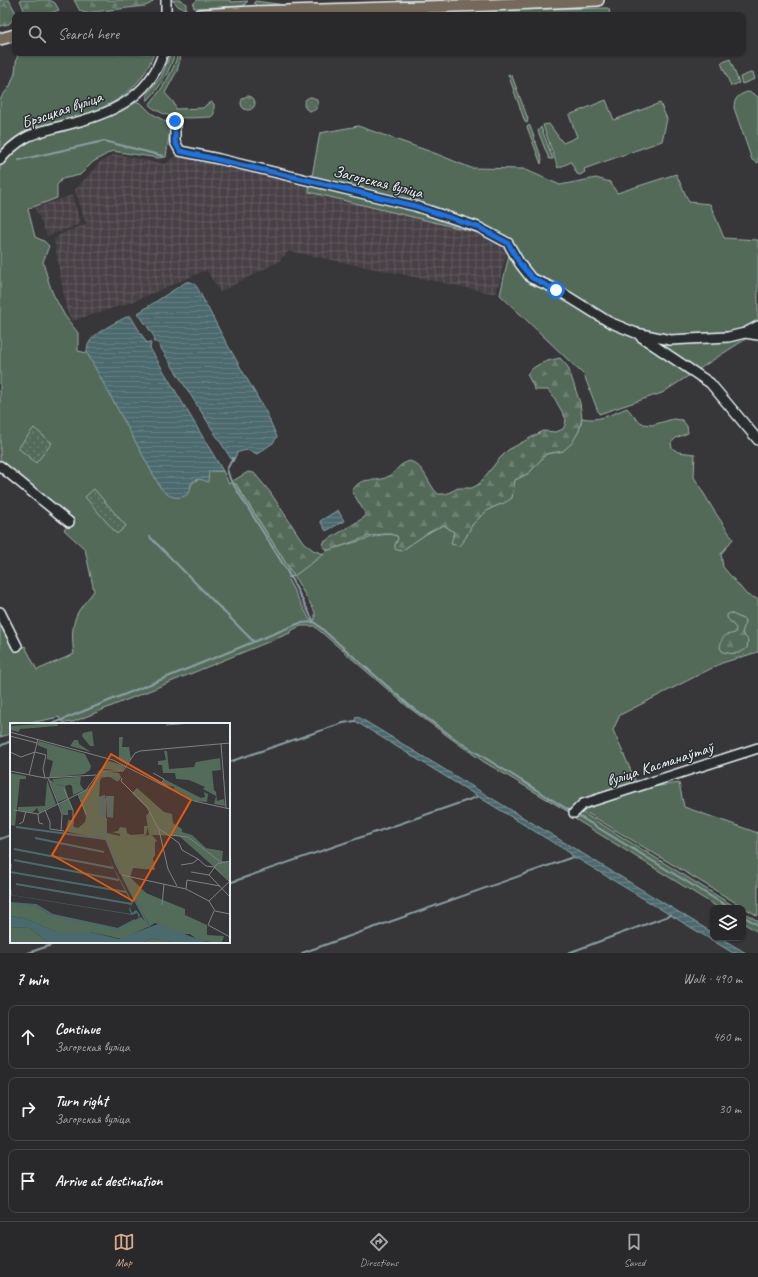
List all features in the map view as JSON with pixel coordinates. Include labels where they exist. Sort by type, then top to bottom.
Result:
[{"type":"main road","points":[[252,12],[478,2],[598,0]]},
{"type":"main road","points":[[0,39],[12,36]]},
{"type":"street","points":[[166,0],[166,12]]},
{"type":"street","name":"Брэсцкая вуліца","points":[[0,160],[9,149],[25,137],[36,132],[82,121],[108,112],[130,100],[150,80],[162,56]]},
{"type":"street","name":"Загорская вуліца","points":[[175,121],[175,142],[180,151],[400,202],[478,227],[508,243],[520,264],[532,278],[556,290],[609,322],[636,333],[670,340],[728,337],[745,333],[758,336]]},
{"type":"street","points":[[745,333],[758,326]]},
{"type":"street","name":"Загорская вуліца","points":[[636,333],[710,383],[758,440]]},
{"type":"street","points":[[0,466],[69,522]]},
{"type":"street","points":[[0,612],[17,646]]},
{"type":"street","name":"вуліца Касманаўтаў","points":[[574,813],[583,804],[758,748]]},
{"type":"shaded area","points":[[186,148],[510,242],[496,294],[289,251],[278,262],[220,292],[206,270],[132,302],[72,321],[66,309],[54,240],[62,233],[86,224],[75,190],[101,161],[115,154],[165,164]]},
{"type":"shaded area","points":[[72,195],[81,224],[47,236],[35,208]]},
{"type":"green space","points":[[0,0],[9,0],[15,12],[12,12],[12,20],[9,24],[0,26]]},
{"type":"green space","points":[[20,0],[50,0],[55,3],[59,10],[54,12],[25,12]]},
{"type":"green space","points":[[74,0],[154,0],[145,6],[94,12],[80,11]]},
{"type":"green space","points":[[172,0],[181,0],[186,4],[186,9],[179,7]]},
{"type":"green space","points":[[197,0],[229,0],[232,2],[248,1],[243,6],[194,8],[193,4]]},
{"type":"green space","points":[[398,0],[471,0],[468,2],[395,3]]},
{"type":"green space","points":[[255,1],[285,5],[258,7],[254,3]]},
{"type":"green space","points":[[608,8],[610,12],[497,12],[497,10]]},
{"type":"green space","points":[[17,56],[153,56],[141,78],[123,96],[112,103],[88,114],[28,130],[0,151],[0,99],[10,86],[15,73]]},
{"type":"green space","points":[[170,56],[174,56],[164,79],[147,101],[147,94],[161,77]]},
{"type":"green space","points":[[177,56],[181,56],[177,71],[165,93],[174,103],[176,109],[203,108],[211,102],[214,104],[214,114],[211,117],[186,118],[171,116],[156,110],[149,105],[158,93],[173,67]]},
{"type":"green space","points":[[730,59],[739,83],[731,86],[721,63]]},
{"type":"green space","points":[[753,72],[755,79],[742,84],[740,77]]},
{"type":"green space","points":[[508,74],[512,76],[528,119],[527,123],[525,122]]},
{"type":"green space","points":[[748,92],[758,97],[758,163],[752,160],[734,108],[738,97]]},
{"type":"green space","points":[[248,96],[253,98],[255,103],[253,108],[248,110],[243,108],[241,103],[243,98]]},
{"type":"green space","points":[[311,97],[316,99],[318,104],[316,109],[311,111],[306,109],[304,104],[306,99]]},
{"type":"green space","points":[[606,100],[614,120],[660,103],[667,119],[662,141],[584,169],[585,172],[580,175],[577,174],[571,162],[558,168],[543,125],[549,124],[563,143],[577,137],[569,115]]},
{"type":"green space","points":[[138,102],[151,113],[168,123],[170,130],[166,157],[158,158],[112,151],[93,162],[80,175],[62,179],[57,185],[57,198],[28,209],[35,237],[44,241],[49,246],[43,262],[53,294],[65,316],[78,333],[78,351],[87,353],[189,492],[193,483],[209,471],[223,471],[229,484],[231,482],[235,483],[292,573],[328,550],[380,535],[391,534],[397,536],[398,539],[395,545],[401,551],[427,533],[444,525],[454,532],[453,536],[466,537],[472,525],[480,516],[504,503],[515,480],[529,473],[546,454],[563,451],[579,431],[582,418],[599,418],[627,408],[637,420],[644,424],[652,425],[673,419],[682,420],[687,426],[688,433],[676,438],[671,443],[672,448],[678,452],[695,454],[694,477],[733,539],[721,554],[723,567],[747,595],[758,599],[758,652],[722,663],[620,715],[613,730],[639,789],[679,783],[684,807],[758,833],[758,916],[746,909],[746,905],[740,905],[582,810],[572,814],[484,762],[408,707],[314,626],[301,626],[290,631],[290,633],[73,722],[65,723],[60,720],[59,717],[31,723],[10,723],[10,734],[0,737],[0,627],[3,626],[15,650],[25,646],[37,670],[74,654],[74,622],[80,609],[94,591],[85,549],[64,530],[74,519],[48,501],[0,463],[0,168],[8,157],[24,143],[43,136],[76,128],[86,122],[116,113]],"holes":[[[294,576],[315,612],[315,620],[310,620],[287,578]]]},
{"type":"green space","points":[[529,125],[542,159],[541,164],[527,127]]},
{"type":"green space","points":[[358,126],[437,154],[471,168],[524,169],[560,185],[596,178],[610,182],[617,193],[676,174],[689,202],[710,204],[724,238],[758,240],[758,331],[662,393],[599,414],[584,375],[500,295],[512,241],[309,192],[320,133]]},
{"type":"green space","points":[[541,127],[553,159],[549,159],[538,131]]},
{"type":"green space","points":[[560,358],[568,367],[580,403],[582,418],[579,431],[572,443],[563,451],[546,454],[529,473],[515,480],[512,498],[491,508],[482,515],[472,525],[466,537],[459,546],[451,544],[454,532],[444,525],[427,533],[401,551],[395,549],[398,539],[397,536],[389,534],[362,538],[328,550],[323,547],[324,542],[365,517],[365,513],[352,491],[359,483],[363,481],[385,478],[392,474],[402,464],[410,461],[415,463],[423,471],[438,494],[446,494],[458,488],[472,488],[479,484],[508,450],[543,431],[556,432],[563,429],[566,419],[555,399],[548,390],[535,390],[527,374],[534,367],[546,361]]},
{"type":"green space","points":[[34,428],[52,443],[36,463],[18,448]]},
{"type":"green space","points":[[248,472],[254,473],[270,492],[303,542],[313,550],[324,554],[294,576],[236,484],[231,482]]},
{"type":"green space","points":[[94,489],[126,526],[117,534],[85,497]]},
{"type":"green space","points":[[730,613],[745,620],[742,633],[748,640],[747,648],[739,653],[723,652],[720,648],[722,638],[735,633],[736,628],[727,618],[727,615]]},
{"type":"green space","points":[[580,811],[732,905],[714,905],[575,819]]},
{"type":"green space","points":[[746,914],[758,921],[758,932],[746,925]]},
{"type":"water","points":[[186,282],[194,283],[198,289],[222,335],[267,414],[277,437],[273,443],[257,454],[247,450],[237,453],[233,462],[157,342],[153,341],[155,338],[138,313]]},
{"type":"water","points":[[130,315],[146,342],[151,343],[150,348],[223,471],[209,471],[208,482],[200,479],[194,480],[191,483],[190,491],[183,497],[170,496],[160,487],[87,353],[88,344],[96,335],[107,327]]},
{"type":"water","points":[[338,510],[344,521],[326,531],[320,521]]},
{"type":"water","points":[[356,717],[360,718],[710,931],[710,939],[578,859],[574,859],[570,853],[355,721]]},
{"type":"water","points":[[713,941],[726,941],[746,953],[733,953]]},
{"type":"waterway","points":[[19,160],[104,141],[163,156]]},
{"type":"waterway","points":[[233,458],[227,469],[230,479],[286,569],[314,622],[410,706],[461,743],[572,812]]},
{"type":"waterway","points":[[150,537],[253,641]]},
{"type":"waterway","points":[[54,723],[300,623],[314,622]]},
{"type":"waterway","points":[[230,762],[343,723],[355,721]]},
{"type":"waterway","points":[[0,746],[10,741]]},
{"type":"waterway","points":[[230,883],[477,797]]},
{"type":"waterway","points":[[577,815],[725,905]]},
{"type":"waterway","points":[[0,839],[10,835]]},
{"type":"waterway","points":[[302,953],[573,857]]},
{"type":"waterway","points":[[568,953],[671,915]]},
{"type":"waterway","points":[[746,918],[758,925]]},
{"type":"waterway","points":[[28,953],[57,943]]},
{"type":"route","points":[[175,121],[175,142],[180,151],[415,206],[478,227],[508,243],[520,264],[532,278],[556,290]]}]
